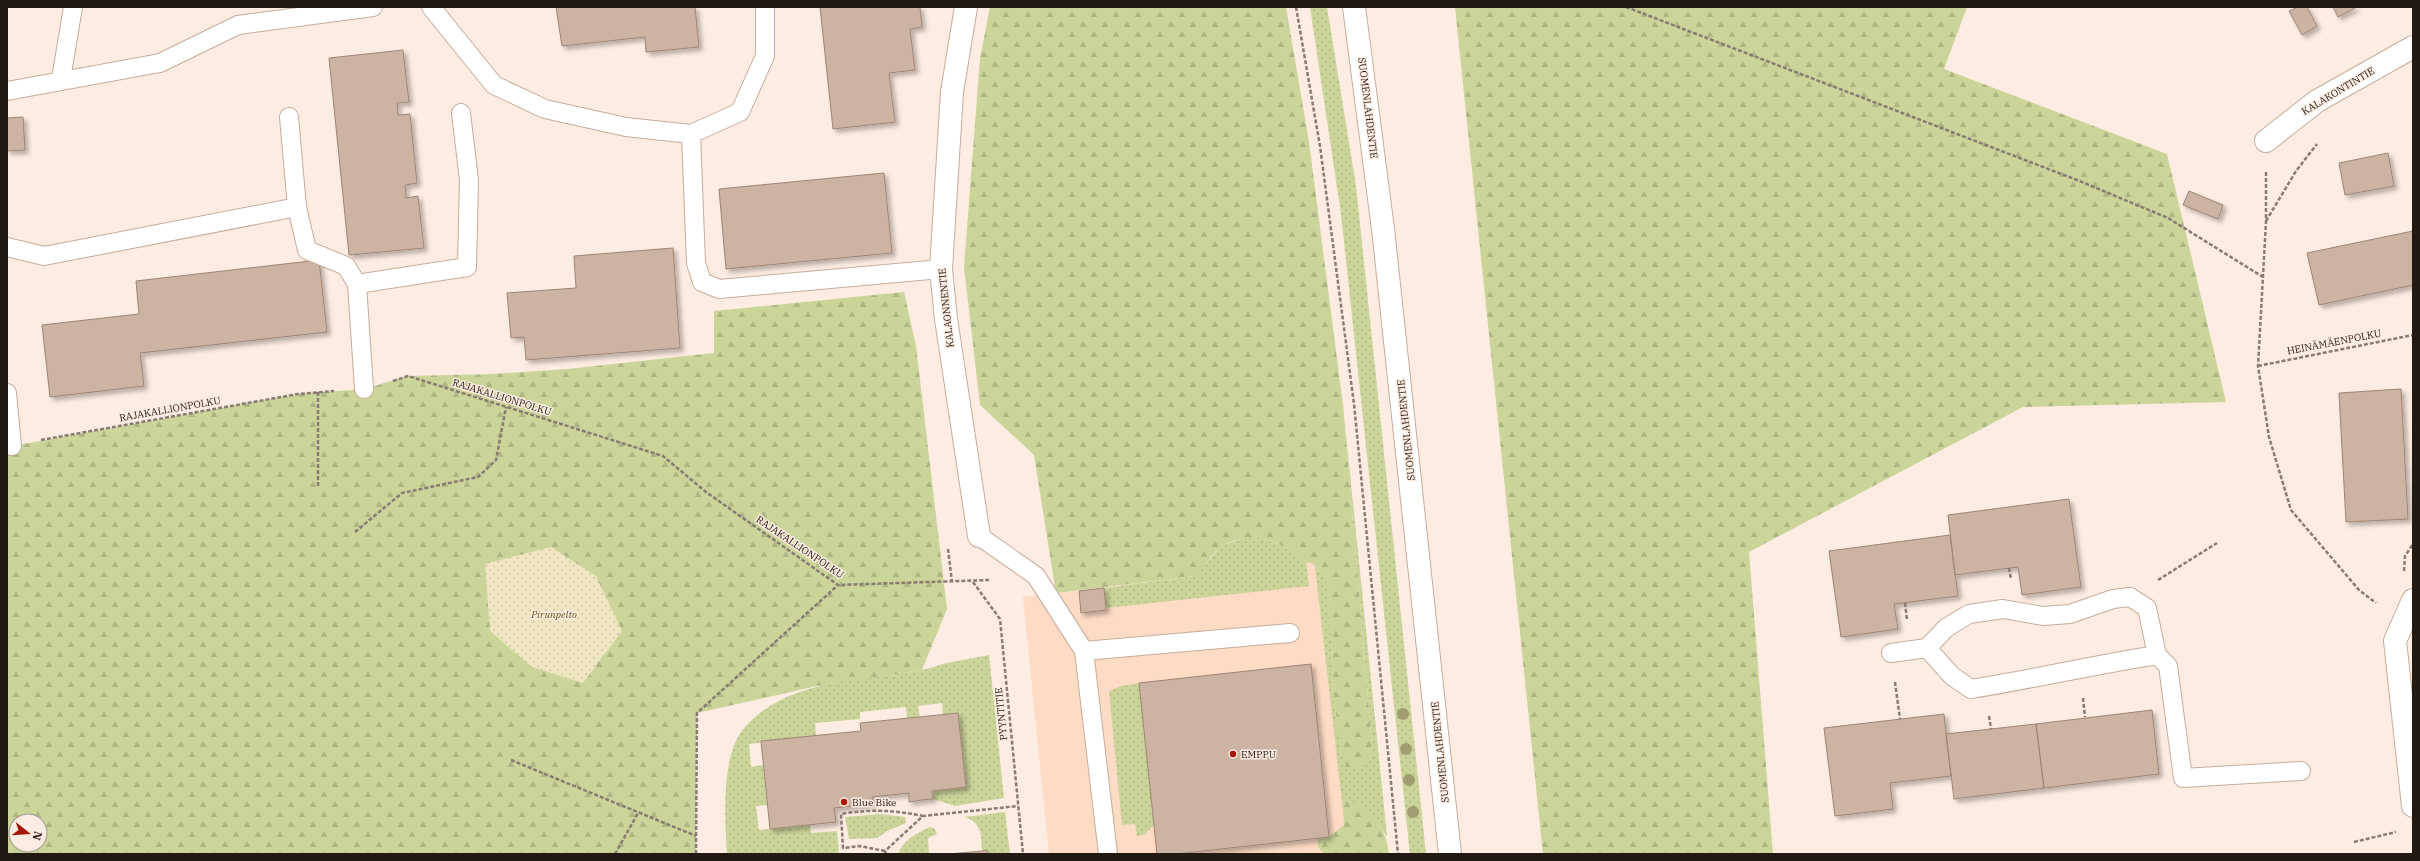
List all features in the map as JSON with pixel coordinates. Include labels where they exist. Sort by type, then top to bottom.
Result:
[{"type":"street","name":"KALAONNENTIE","points":[[966,7],[952,92],[941,269],[946,319],[979,536]]},
{"type":"street","name":"SUOMENLAHDENTIE","points":[[1354,7],[1386,253],[1450,854]]},
{"type":"street","name":"KALAKONTINTIE","points":[[2266,141],[2317,101],[2413,47]]},
{"type":"street","points":[[2413,600],[2402,622],[2395,641],[2413,806]]},
{"type":"lane","points":[[61,79],[73,7]]},
{"type":"lane","points":[[7,90],[61,79],[160,63],[238,25],[373,7]]},
{"type":"lane","points":[[431,7],[494,85],[545,109],[626,127],[691,134],[740,112],[765,56],[765,7]]},
{"type":"lane","points":[[357,284],[467,267],[470,180],[461,113]]},
{"type":"lane","points":[[289,117],[297,207],[307,250],[346,266],[357,284],[364,389]]},
{"type":"lane","points":[[691,134],[696,263],[702,282],[720,289],[941,269]]},
{"type":"lane","points":[[7,247],[44,256],[297,207]]},
{"type":"lane","points":[[7,393],[12,446]]},
{"type":"lane","points":[[979,536],[1036,576],[1084,651],[1108,854]]},
{"type":"lane","points":[[1891,653],[1927,648],[1946,628],[1969,614],[2003,609],[2043,616],[2070,614],[2113,599],[2130,597],[2147,608],[2157,655],[2168,666],[2183,778],[2301,771]]},
{"type":"lane","points":[[1084,651],[1290,632]]},
{"type":"lane","points":[[1927,648],[1952,676],[1971,689],[2078,667],[2157,655]]},
{"type":"path","points":[[1296,7],[1320,146],[1354,404],[1398,854]]},
{"type":"path","points":[[1626,7],[2084,183],[2168,218],[2263,277]]},
{"type":"path","points":[[2266,141],[2266,222],[2258,366],[2269,437],[2291,510],[2359,590],[2402,622]]},
{"type":"path","name":"HEINÄMÄENPOLKU","points":[[2258,366],[2413,335]]},
{"type":"path","name":"RAJAKALLIONPOLKU","points":[[12,446],[298,394],[364,389],[408,376],[663,456],[706,492],[838,585],[973,581]]},
{"type":"path","points":[[318,392],[318,488]]},
{"type":"path","points":[[355,532],[402,494],[478,477],[496,460],[506,407]]},
{"type":"path","points":[[2130,597],[2217,543]]},
{"type":"path","points":[[2405,556],[2413,544]]},
{"type":"path","name":"PYYNTITIE","points":[[973,581],[1000,619],[1023,854]]},
{"type":"path","points":[[696,854],[697,713],[838,585]]},
{"type":"path","points":[[1891,653],[1900,719]]},
{"type":"path","points":[[511,760],[696,836]]},
{"type":"path","points":[[923,816],[885,852],[859,846],[843,848],[841,814],[866,810],[898,811],[923,816],[1018,806]]},
{"type":"path","points":[[615,854],[638,813]]},
{"type":"path","points":[[2354,842],[2398,832]]},
{"type":"shaded area","points":[[1355,558],[1381,854],[1049,854],[1023,597]]},
{"type":"green space","points":[[990,7],[1286,7],[1309,142],[1343,405],[1372,745],[1370,762],[1360,768],[1346,767],[1342,756],[1333,693],[1329,589],[1321,572],[1312,563],[1306,563],[1288,549],[1267,540],[1245,538],[1219,548],[1196,576],[1056,593],[1034,455],[980,405],[964,267],[980,58]]},
{"type":"green space","points":[[1310,7],[1327,7],[1356,186],[1426,854],[1410,854],[1341,214]]},
{"type":"green space","points":[[1455,7],[1967,7],[1944,69],[2167,154],[2226,402],[2023,407],[1749,552],[1773,854],[1543,854]]},
{"type":"green space","points":[[904,292],[916,346],[947,609],[922,670],[817,686],[697,713],[696,854],[7,854],[7,447],[298,394],[364,389],[408,376],[492,374],[567,369],[714,353],[714,311]]},
{"type":"green space","points":[[1343,405],[1387,836],[1373,818],[1345,802],[1343,811],[1315,566],[1321,572],[1329,589],[1333,693],[1342,756],[1370,762],[1372,745]]},
{"type":"green space","points":[[1250,536],[1287,548],[1299,557],[1306,563],[1309,586],[1106,608],[1104,588],[1196,576],[1221,546]]},
{"type":"green space","points":[[989,655],[1004,798],[955,806],[933,799],[932,791],[966,787],[958,713],[943,715],[942,703],[918,706],[920,717],[907,718],[906,707],[860,712],[860,719],[815,723],[816,736],[749,744],[751,767],[763,765],[767,805],[756,806],[759,830],[810,825],[811,833],[837,831],[839,854],[727,854],[725,806],[731,754],[737,739],[745,727],[763,711],[783,699],[804,690],[827,684],[898,674]]},
{"type":"green space","points":[[1139,683],[1154,825],[1144,835],[1137,836],[1135,824],[1122,825],[1109,691],[1121,686]]},
{"type":"green space","points":[[1345,802],[1360,803],[1376,821],[1386,838],[1389,854],[1324,854],[1318,847],[1317,838],[1329,837],[1344,825],[1343,811]]},
{"type":"green space","points":[[1005,812],[1010,854],[988,854],[987,850],[982,851],[981,834],[977,825],[970,819],[964,817]]},
{"type":"green space","points":[[880,814],[905,817],[906,823],[887,831],[877,838],[849,839],[845,817]]},
{"type":"green space","points":[[930,827],[935,829],[937,834],[928,838],[929,854],[898,854],[903,845],[915,834]]},
{"type":"sand","name":"Pirunpelto","points":[[551,547],[596,576],[622,631],[583,683],[532,667],[490,631],[485,564]]},
{"type":"building","points":[[556,7],[695,7],[699,47],[646,52],[645,37],[562,46]]},
{"type":"building","points":[[820,7],[920,7],[922,27],[910,29],[915,70],[889,73],[895,122],[833,129]]},
{"type":"building","points":[[2298,7],[2307,7],[2317,26],[2302,35],[2289,11]]},
{"type":"building","points":[[2333,7],[2357,7],[2338,17]]},
{"type":"building","points":[[403,50],[409,102],[397,103],[398,115],[410,114],[417,183],[405,185],[406,198],[418,196],[424,248],[349,255],[329,58]]},
{"type":"building","points":[[23,117],[25,150],[7,151],[7,118]]},
{"type":"building","points":[[2388,153],[2394,186],[2345,195],[2339,163]]},
{"type":"building","points":[[884,173],[892,253],[726,269],[719,189]]},
{"type":"building","points":[[2189,191],[2223,205],[2218,219],[2183,205]]},
{"type":"building","points":[[2413,231],[2413,285],[2319,305],[2307,253]]},
{"type":"building","points":[[673,248],[680,348],[526,360],[524,337],[511,338],[507,293],[576,288],[574,256]]},
{"type":"building","points":[[319,260],[327,332],[140,353],[144,386],[50,397],[42,325],[139,314],[136,281]]},
{"type":"building","points":[[2401,389],[2408,519],[2346,522],[2339,393]]},
{"type":"building","points":[[2069,499],[2081,587],[2022,595],[2018,567],[1955,575],[1948,515]]},
{"type":"building","points":[[1950,535],[1958,596],[1894,604],[1898,629],[1841,637],[1829,551]]},
{"type":"building","points":[[1104,588],[1106,610],[1081,613],[1079,591]]},
{"type":"building","name":"EMPPU","points":[[1311,664],[1329,837],[1176,854],[1157,854],[1139,683]]},
{"type":"building","points":[[2152,710],[2159,774],[2044,788],[2036,724]]},
{"type":"building","points":[[958,713],[966,787],[932,791],[933,799],[909,802],[909,793],[872,797],[873,804],[834,808],[836,822],[770,829],[761,741],[861,731],[860,723]]},
{"type":"building","points":[[1944,714],[1951,776],[1890,783],[1893,809],[1835,816],[1824,728]]},
{"type":"building","points":[[2036,724],[2044,788],[1954,799],[1946,734]]},
{"type":"building","points":[[987,850],[988,854],[949,854],[982,851]]},
{"type":"place","name":"EMPPU","points":[[1233,754]]},
{"type":"place","name":"Blue Bike","points":[[844,802]]}]
